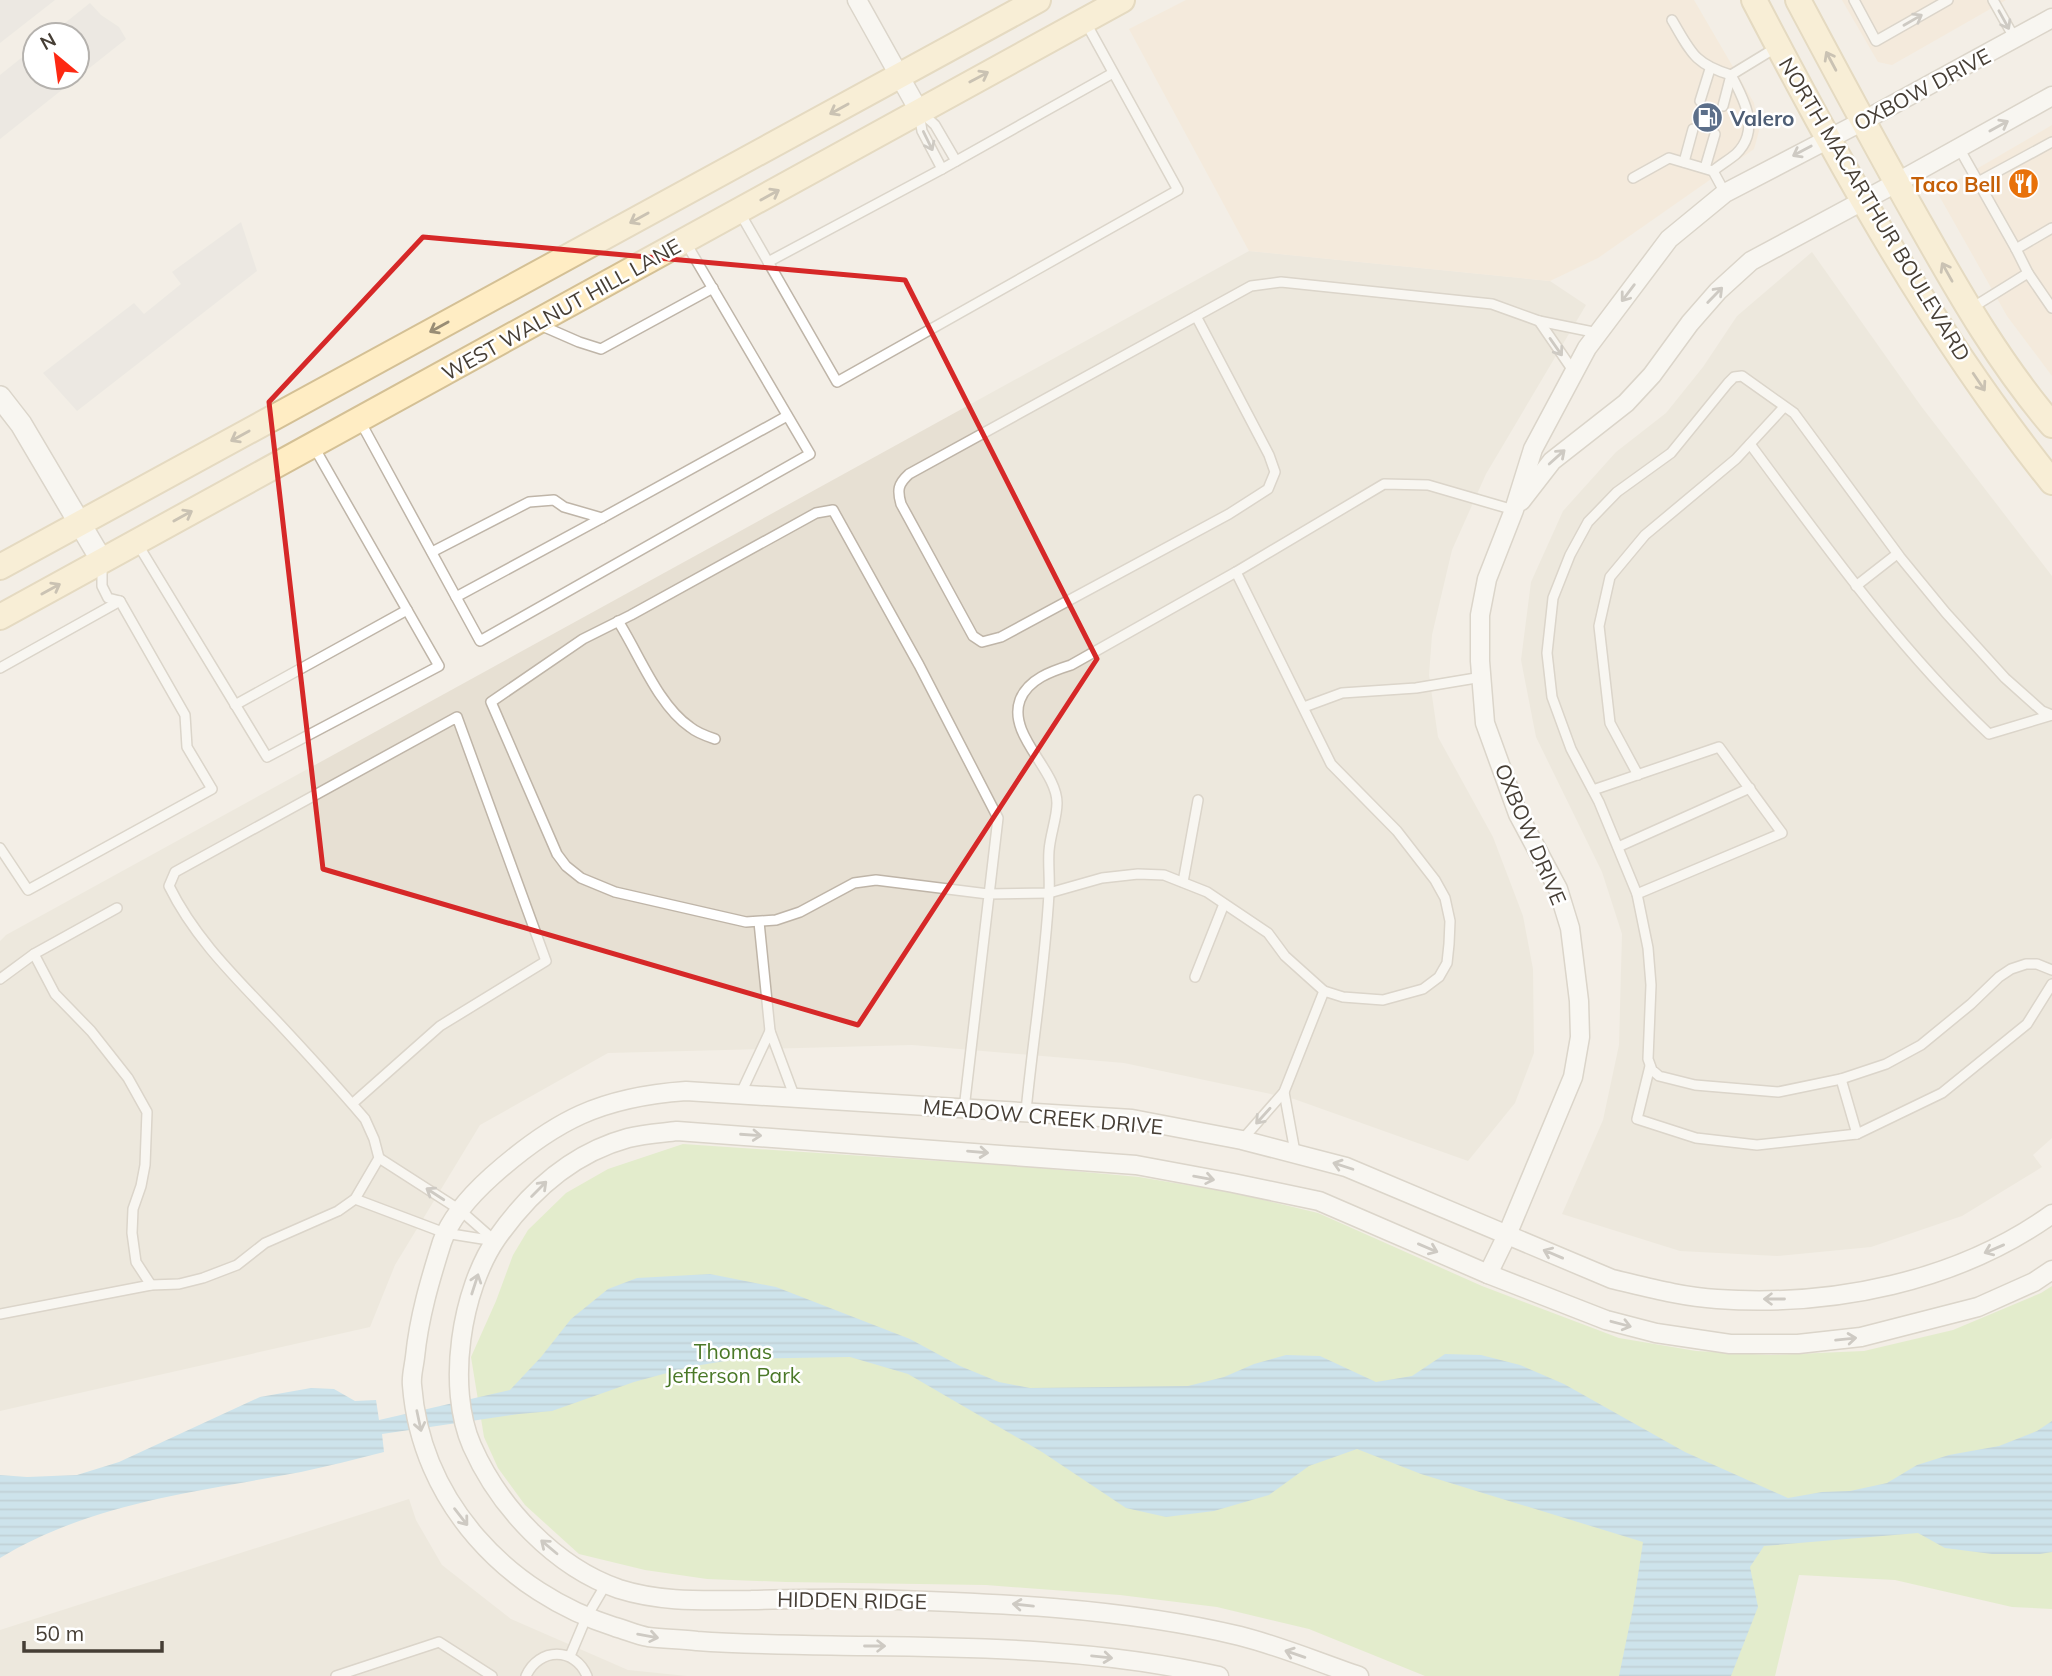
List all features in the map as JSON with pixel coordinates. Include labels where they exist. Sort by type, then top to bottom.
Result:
[{"type":"main road","name":"WEST WALNUT HILL LANE","points":[[0,567],[1038,0]]},
{"type":"main road","name":"WEST WALNUT HILL LANE","points":[[0,617],[1122,0]]},
{"type":"main road","name":"NORTH MACARTHUR BOULEVARD","points":[[1754,0],[1864,200],[1964,361],[2052,482]]},
{"type":"main road","name":"NORTH MACARTHUR BOULEVARD","points":[[1798,0],[1968,310],[2003,362],[2052,425]]},
{"type":"street","points":[[857,0],[919,111]]},
{"type":"street","name":"OXBOW DRIVE","points":[[1488,1273],[1507,1235],[1573,1077],[1580,1037],[1579,1001],[1566,915],[1558,889],[1518,814],[1485,723],[1479,661],[1480,615],[1487,579],[1514,510],[1533,449],[1598,333],[1669,239],[1725,193],[2052,19]]},
{"type":"street","name":"OXBOW DRIVE","points":[[1514,510],[1552,461],[1626,403],[1652,375],[1689,323],[1718,291],[1751,261],[2052,96]]},
{"type":"street","points":[[0,397],[21,424],[102,561]]},
{"type":"street","name":"MEADOW CREEK DRIVE","points":[[586,1618],[523,1583],[498,1560],[445,1496],[428,1458],[412,1383],[417,1335],[426,1292],[445,1233],[460,1210],[478,1189],[523,1149],[546,1132],[594,1108],[638,1096],[686,1091],[1132,1119],[1242,1140],[1346,1167],[1399,1187],[1612,1279],[1716,1299],[1792,1299],[1855,1293],[1910,1281],[2008,1243],[2052,1214]]},
{"type":"street","name":"MEADOW CREEK DRIVE","points":[[460,1377],[461,1346],[468,1307],[485,1256],[510,1220],[545,1182],[583,1155],[629,1138],[677,1130],[1148,1167],[1319,1201],[1606,1320],[1656,1334],[1730,1344],[1798,1344],[1861,1337],[1978,1307],[2034,1282],[2052,1270]]},
{"type":"street","name":"HIDDEN RIDGE","points":[[460,1377],[462,1409],[471,1444],[492,1483],[526,1526],[572,1565],[606,1584],[630,1592],[679,1601],[845,1598],[1011,1604],[1119,1614],[1241,1636],[1359,1676]]},
{"type":"street","points":[[586,1618],[646,1637],[755,1645],[1038,1649],[1164,1664],[1219,1676]]},
{"type":"lane","points":[[1854,0],[1876,41],[1948,0]]},
{"type":"lane","points":[[1993,0],[2015,39]]},
{"type":"lane","points":[[740,211],[837,382],[1178,190],[1084,20]]},
{"type":"lane","points":[[1672,20],[1693,55],[1710,69],[1731,75],[1749,114],[1747,133],[1738,152],[1709,170]]},
{"type":"lane","points":[[1723,107],[1731,75],[1778,46]]},
{"type":"lane","points":[[1700,102],[1710,69]]},
{"type":"lane","points":[[768,262],[1113,73]]},
{"type":"lane","points":[[919,111],[935,125],[956,161]]},
{"type":"lane","points":[[919,111],[922,131],[942,169]]},
{"type":"lane","points":[[1684,162],[1693,129]]},
{"type":"lane","points":[[1709,170],[1715,134]]},
{"type":"lane","points":[[1978,182],[2052,142]]},
{"type":"lane","points":[[1959,148],[2028,273],[2049,297],[2052,308]]},
{"type":"lane","points":[[1633,178],[1669,158],[1709,170],[1725,193]]},
{"type":"lane","points":[[2016,249],[2052,228]]},
{"type":"lane","points":[[359,419],[480,641],[810,454],[685,241]]},
{"type":"lane","points":[[1968,310],[2028,273]]},
{"type":"lane","points":[[1196,316],[1269,455],[1275,472],[1268,489],[1228,514],[1001,637],[982,642],[973,636],[901,504],[898,492],[900,482],[909,474],[1251,285],[1281,282],[1492,304],[1539,321],[1598,333]]},
{"type":"lane","points":[[535,323],[601,349],[713,288]]},
{"type":"lane","points":[[1539,321],[1574,372]]},
{"type":"lane","points":[[2052,715],[2042,711],[2005,678],[1945,613],[1794,413],[1742,376],[1734,377],[1671,453],[1617,492],[1588,522],[1570,555],[1553,598],[1547,653],[1552,697],[1571,749],[1593,790],[1637,894],[1648,948],[1651,985],[1648,1059],[1650,1066],[1659,1076],[1695,1086],[1779,1092],[1841,1079],[1886,1064],[1921,1045],[2011,969],[2037,964],[2052,970]]},
{"type":"lane","points":[[1638,775],[1610,723],[1599,626],[1611,577],[1645,535],[1736,459],[1784,407]]},
{"type":"lane","points":[[456,597],[788,416]]},
{"type":"lane","points":[[1750,444],[1856,586],[1945,693],[1989,734],[2052,715]]},
{"type":"lane","points":[[136,542],[267,757],[439,666],[313,445]]},
{"type":"lane","points":[[1026,1111],[1049,893],[1049,852],[1057,804],[1055,790],[1023,732],[1018,713],[1020,699],[1031,685],[1048,672],[1071,665],[1236,572],[1384,484],[1428,485],[1514,510]]},
{"type":"lane","points":[[432,552],[529,502],[554,500],[564,507],[602,518]]},
{"type":"lane","points":[[964,1109],[988,894],[998,818],[919,665],[833,510],[816,513],[583,639],[491,702],[557,854],[566,866],[581,878],[615,892],[732,920],[759,922],[800,912],[854,883],[865,881],[876,880],[988,894],[1049,893],[1102,878],[1138,874],[1164,875],[1207,891],[1268,933],[1285,956],[1324,991],[1343,997],[1383,1000],[1423,989],[1439,977],[1447,962],[1450,921],[1445,898],[1435,880],[1397,831],[1331,764],[1236,572]]},
{"type":"lane","points":[[1856,586],[1898,554]]},
{"type":"lane","points":[[0,848],[29,890],[212,789],[187,747],[185,715],[120,601],[108,598],[102,586],[102,561]]},
{"type":"lane","points":[[0,668],[120,601]]},
{"type":"lane","points":[[235,705],[407,610]]},
{"type":"lane","points":[[618,621],[665,701],[678,718],[692,729],[715,739]]},
{"type":"lane","points":[[1304,707],[1342,693],[1416,688],[1482,677]]},
{"type":"lane","points":[[352,1104],[440,1026],[546,961],[457,717],[175,872],[169,886],[178,904],[213,954],[365,1119],[379,1158],[460,1210],[495,1241]]},
{"type":"lane","points":[[1593,790],[1719,747],[1782,833],[1637,894]]},
{"type":"lane","points":[[1618,847],[1749,789]]},
{"type":"lane","points":[[1182,882],[1198,800]]},
{"type":"lane","points":[[1195,977],[1224,904]]},
{"type":"lane","points":[[0,979],[34,954],[117,908]]},
{"type":"lane","points":[[759,922],[770,1031],[795,1098]]},
{"type":"lane","points":[[34,954],[55,994],[91,1031],[128,1078],[147,1112],[145,1165],[133,1209],[132,1233],[136,1262],[151,1285]]},
{"type":"lane","points":[[1650,1066],[1637,1119],[1696,1138],[1757,1144],[1857,1134],[1942,1093],[2026,1024],[2052,984]]},
{"type":"lane","points":[[1242,1140],[1284,1092],[1324,991]]},
{"type":"lane","points":[[741,1093],[770,1031]]},
{"type":"lane","points":[[1841,1079],[1857,1134]]},
{"type":"lane","points":[[1284,1092],[1295,1152]]},
{"type":"lane","points":[[0,1314],[151,1285],[191,1281],[237,1265],[265,1243],[338,1211],[355,1199],[379,1158]]},
{"type":"lane","points":[[355,1199],[445,1233],[495,1241]]},
{"type":"lane","points":[[570,1656],[586,1618],[606,1584]]},
{"type":"lane","points":[[337,1676],[439,1642],[492,1676]]},
{"type":"lane","points":[[527,1676],[532,1665],[547,1654],[557,1653],[570,1656],[582,1666],[587,1676]]},
{"type":"highlighted area","points":[[423,237],[905,280],[1097,659],[858,1025],[323,869],[269,402]]},
{"type":"shaded area","points":[[0,0],[55,0],[28,21],[21,21],[21,27],[0,43]]},
{"type":"shaded area","points":[[1186,0],[1694,0],[1754,103],[1759,131],[1754,149],[1598,258],[1550,281],[1249,251],[1129,29]]},
{"type":"shaded area","points":[[1842,0],[2006,0],[1892,65],[1878,62]]},
{"type":"shaded area","points":[[90,3],[101,15],[119,27],[126,39],[91,67],[91,21],[68,21]]},
{"type":"shaded area","points":[[21,58],[21,91],[60,91],[0,139],[0,75]]},
{"type":"shaded area","points":[[2052,125],[2052,376],[2007,316],[1937,192]]},
{"type":"shaded area","points":[[241,222],[257,271],[77,411],[43,373],[134,303],[144,314],[181,284],[172,272]]},
{"type":"shaded area","points":[[1249,251],[1550,281],[1586,305],[1486,474],[1452,550],[1432,635],[1429,675],[1438,737],[1493,837],[1523,916],[1533,969],[1534,1053],[1515,1103],[1468,1161],[1294,1099],[1124,1063],[912,1045],[608,1053],[480,1125],[395,1265],[370,1327],[0,1411],[0,941],[6,935]]},
{"type":"shaded area","points":[[1812,252],[1921,406],[2052,576],[2052,1138],[2033,1155],[2042,1167],[1962,1216],[1871,1247],[1777,1256],[1680,1251],[1562,1214],[1603,1120],[1619,1045],[1622,934],[1602,872],[1536,737],[1521,660],[1531,582],[1563,511],[1616,452],[1666,413],[1703,367],[1737,316]]},
{"type":"shaded area","points":[[409,1499],[416,1520],[442,1565],[511,1619],[628,1670],[687,1676],[0,1676],[0,1630]]},
{"type":"green space","name":"Thomas Jefferson Park","points":[[683,1144],[1029,1167],[1139,1177],[1234,1193],[1318,1213],[1482,1286],[1619,1338],[1696,1351],[1771,1355],[1864,1351],[1953,1330],[2052,1286],[2052,1609],[2012,1607],[1895,1580],[1799,1575],[1775,1676],[1425,1676],[1309,1629],[1217,1607],[1120,1595],[986,1585],[707,1579],[645,1570],[579,1554],[525,1505],[498,1468],[484,1437],[471,1357],[513,1255],[528,1230],[566,1193],[608,1169]]},
{"type":"water","points":[[710,1274],[776,1287],[910,1339],[960,1366],[999,1382],[1030,1388],[1188,1386],[1224,1377],[1254,1364],[1286,1355],[1320,1356],[1376,1382],[1412,1376],[1445,1354],[1481,1355],[1520,1365],[1564,1384],[1685,1452],[1788,1498],[1822,1492],[1850,1491],[1887,1483],[1917,1465],[1949,1455],[1999,1446],[2037,1431],[2052,1421],[2052,1552],[1992,1554],[1945,1548],[1918,1533],[1764,1546],[1750,1567],[1758,1607],[1731,1676],[1619,1676],[1643,1542],[1421,1474],[1357,1449],[1309,1466],[1269,1495],[1214,1511],[1166,1517],[1126,1508],[1042,1452],[908,1374],[850,1357],[737,1359],[689,1367],[634,1382],[552,1411],[382,1434],[384,1452],[301,1472],[185,1493],[109,1511],[35,1539],[0,1558],[0,1475],[77,1475],[119,1462],[260,1397],[311,1388],[334,1389],[355,1401],[376,1400],[379,1420],[510,1390],[571,1319],[608,1289],[637,1278]]},
{"type":"place","name":"Valero","points":[[1707,118]]},
{"type":"place","name":"Taco Bell","points":[[2024,184]]}]
